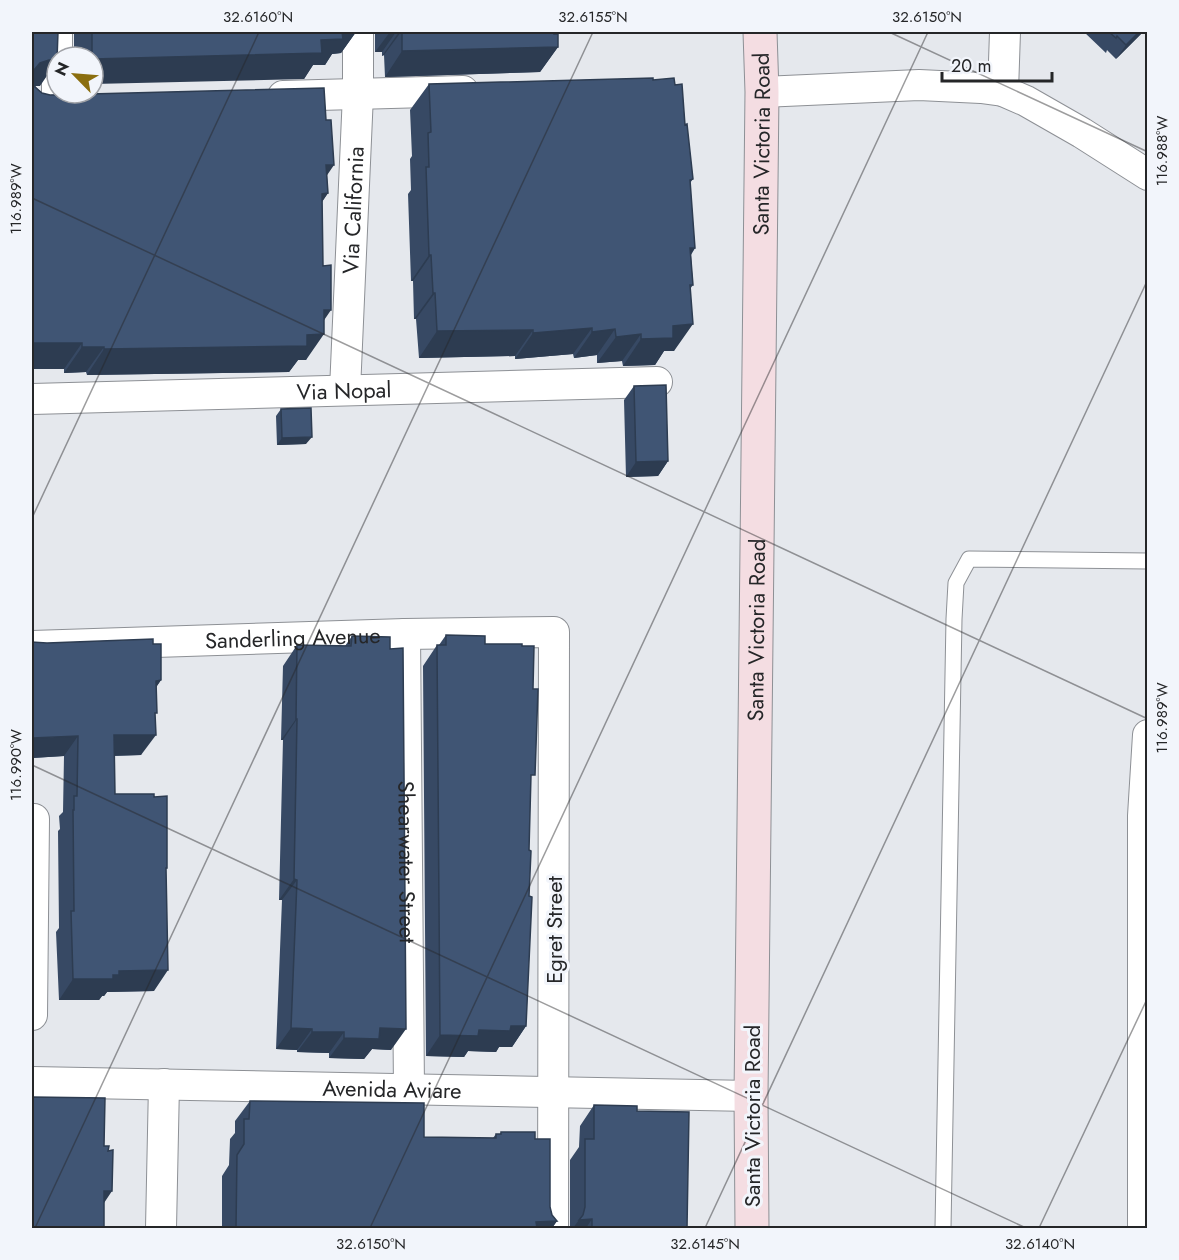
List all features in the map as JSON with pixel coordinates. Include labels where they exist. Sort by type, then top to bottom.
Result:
[{"type":"street","name":"Via California","points":[[345,390],[358,94],[358,32]]},
{"type":"street","name":"Santa Victoria Road","points":[[752,1228],[751,1096],[762,92],[760,32]]},
{"type":"street","points":[[1003,92],[1005,32]]},
{"type":"street","points":[[762,92],[919,85],[981,88],[1003,92],[1082,133],[1148,175]]},
{"type":"street","points":[[260,97],[489,91]]},
{"type":"street","name":"Via Nopal","points":[[32,399],[657,382]]},
{"type":"street","name":"Sanderling Avenue","points":[[32,646],[405,634],[554,632]]},
{"type":"street","name":"Egret Street","points":[[554,632],[554,1228]]},
{"type":"street","name":"Shearwater Street","points":[[405,634],[409,1090]]},
{"type":"street","points":[[1143,1228],[1145,816],[1148,735]]},
{"type":"street","points":[[32,1015],[34,819]]},
{"type":"street","name":"Avenida Aviare","points":[[32,1082],[751,1096]]},
{"type":"street","points":[[161,1228],[164,1084]]},
{"type":"lane","points":[[943,1228],[956,583],[969,559],[1148,561]]},
{"type":"building","points":[[32,32],[58,32],[58,45],[45,45],[45,61],[34,70],[35,87],[45,94],[45,105],[105,105],[105,94],[324,88],[326,120],[331,120],[334,165],[326,165],[328,193],[322,194],[323,266],[331,265],[331,310],[324,310],[324,334],[307,335],[307,346],[104,349],[104,347],[82,347],[82,343],[32,343]]},
{"type":"building","points":[[92,32],[342,32],[343,39],[321,40],[322,53],[105,59],[105,45],[92,45]]},
{"type":"building","points":[[402,32],[554,32],[558,34],[558,47],[402,51]]},
{"type":"building","points":[[1109,32],[1139,32],[1126,45]]},
{"type":"building","points":[[653,78],[653,80],[674,78],[675,85],[682,84],[693,179],[690,180],[695,248],[690,248],[693,285],[690,285],[693,324],[673,326],[673,338],[641,339],[641,334],[616,337],[615,329],[592,332],[592,328],[533,333],[533,330],[437,331],[431,255],[429,255],[426,167],[429,167],[428,133],[431,132],[429,84]]},
{"type":"building","points":[[666,385],[668,461],[636,462],[634,386]]},
{"type":"building","points":[[311,408],[312,437],[282,438],[281,409]]},
{"type":"building","points":[[446,635],[485,636],[485,644],[534,646],[533,689],[538,689],[535,775],[531,775],[529,896],[532,897],[526,1026],[511,1026],[510,1031],[479,1030],[478,1036],[440,1035],[437,645],[446,645]]},
{"type":"building","points":[[352,636],[390,637],[390,649],[403,648],[406,1029],[380,1028],[379,1039],[344,1038],[344,1032],[312,1032],[312,1029],[291,1028],[297,880],[294,879],[297,645],[351,646]]},
{"type":"building","points":[[153,639],[153,644],[161,644],[161,680],[156,681],[156,735],[114,735],[115,794],[167,796],[168,970],[119,971],[119,975],[113,975],[113,979],[73,979],[71,911],[74,911],[73,810],[74,796],[77,796],[78,736],[32,738],[32,642]]},
{"type":"building","points":[[32,1097],[105,1098],[104,1146],[109,1146],[108,1151],[113,1150],[112,1191],[104,1191],[104,1228],[32,1228]]},
{"type":"building","points":[[250,1101],[424,1103],[424,1137],[496,1138],[496,1134],[501,1134],[501,1132],[535,1132],[535,1139],[550,1139],[550,1207],[557,1221],[536,1222],[537,1228],[236,1228],[237,1155],[244,1144],[244,1119],[249,1119]]},
{"type":"building","points":[[594,1105],[637,1106],[637,1111],[689,1112],[687,1228],[592,1228],[592,1219],[579,1220],[585,1207],[585,1139],[594,1139]]}]
